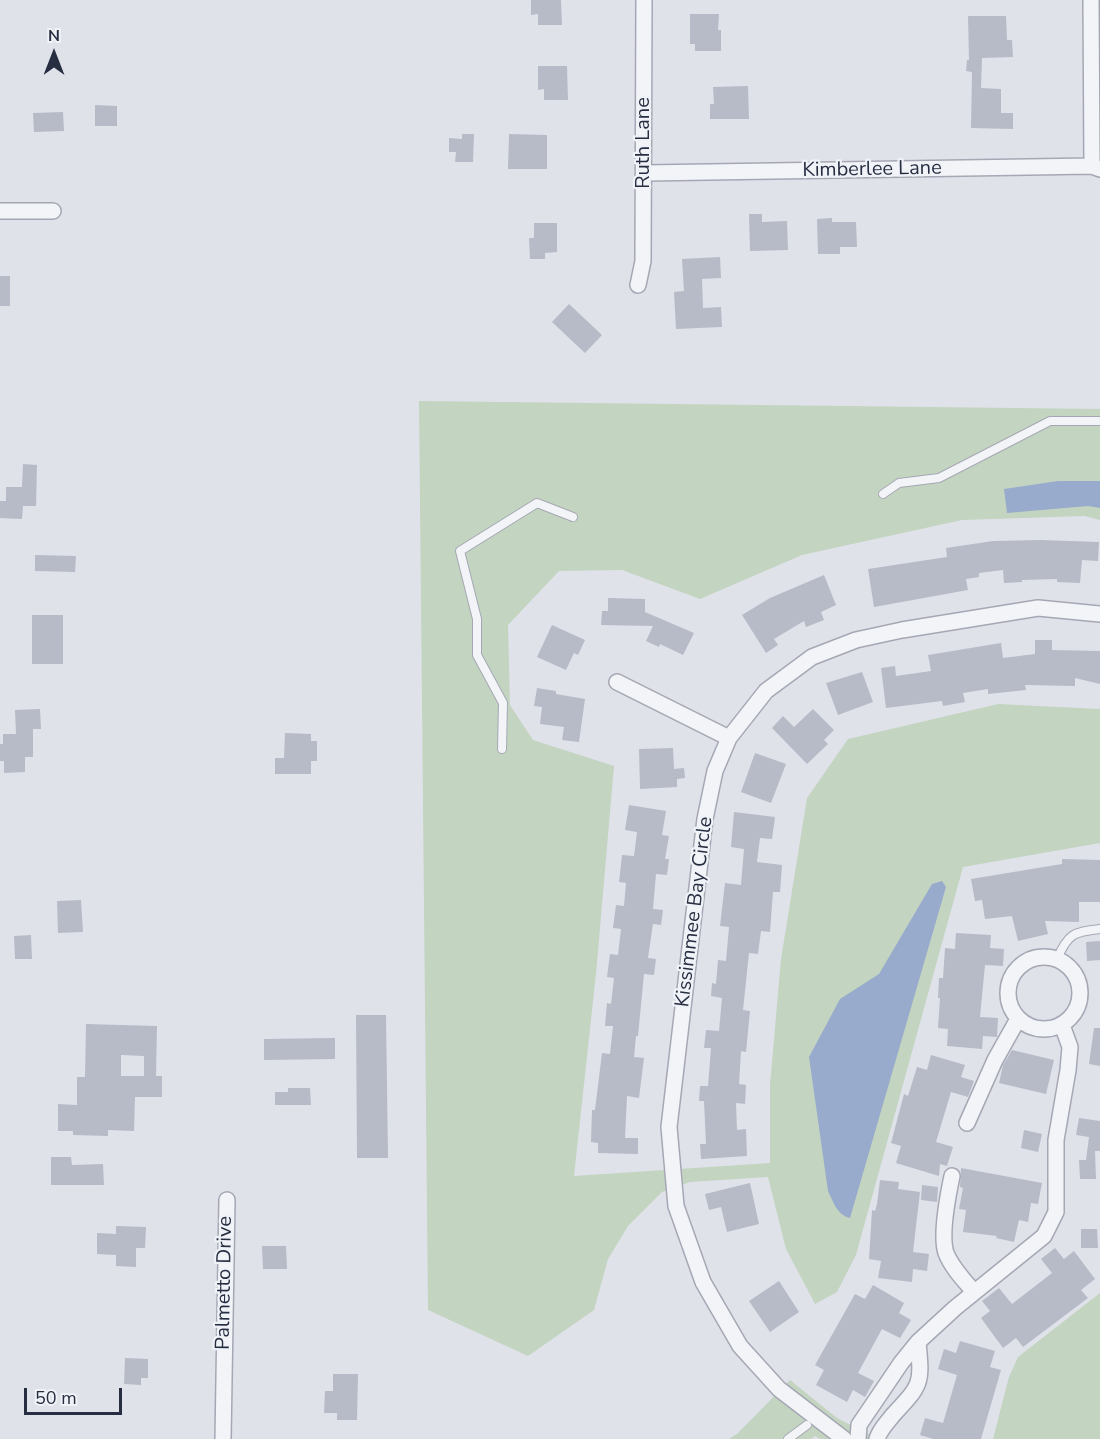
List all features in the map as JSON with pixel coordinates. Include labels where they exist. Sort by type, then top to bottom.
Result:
[{"type":"street","name":"Ruth Lane","points":[[638,285],[643,261],[645,173],[644,0]]},
{"type":"street","points":[[1091,0],[1096,167]]},
{"type":"street","name":"Kimberlee Lane","points":[[645,173],[1096,167]]},
{"type":"street","points":[[0,210],[52,211]]},
{"type":"street","name":"Kissimmee Bay Circle","points":[[844,1439],[779,1389],[740,1346],[704,1282],[676,1206],[669,1127],[705,819],[715,771],[729,738],[766,692],[812,657],[856,640],[902,630],[1038,608],[1100,614]]},
{"type":"street","points":[[617,682],[729,738]]},
{"type":"street","points":[[1033,958],[1058,959],[1068,965],[1075,974],[1080,996],[1077,1008],[1062,1025],[1051,1029],[1028,1026],[1018,1019],[1011,1009],[1008,985],[1013,973],[1033,958]]},
{"type":"street","points":[[967,1123],[995,1059],[1018,1019]]},
{"type":"street","points":[[858,1439],[859,1425],[918,1342],[974,1292],[1044,1236],[1056,1212],[1056,1140],[1070,1047],[1062,1025]]},
{"type":"street","points":[[952,1176],[945,1226],[945,1251],[956,1271],[974,1292]]},
{"type":"street","name":"Palmetto Drive","points":[[223,1439],[227,1200]]},
{"type":"street","points":[[877,1439],[880,1431],[916,1390],[921,1373],[918,1342]]},
{"type":"lane","points":[[883,494],[898,483],[939,478],[1050,421],[1100,421]]},
{"type":"lane","points":[[502,749],[503,704],[477,656],[477,619],[460,550],[537,502],[573,517]]},
{"type":"lane","points":[[1058,959],[1066,939],[1082,932],[1100,929]]},
{"type":"lane","points":[[788,1439],[807,1425]]},
{"type":"green space","points":[[419,401],[1100,409],[1100,520],[1085,516],[962,520],[802,555],[700,599],[622,570],[559,571],[508,625],[510,705],[533,740],[614,766],[596,974],[574,1176],[770,1163],[770,1085],[781,959],[807,798],[848,739],[998,704],[1100,709],[1100,843],[963,867],[856,1255],[837,1292],[815,1304],[786,1249],[768,1177],[690,1182],[662,1192],[628,1226],[608,1259],[594,1310],[528,1356],[428,1310]]},
{"type":"green space","points":[[1100,1293],[1100,1439],[993,1439],[1009,1377],[1018,1357]]},
{"type":"green space","points":[[790,1380],[837,1418],[878,1439],[820,1439],[815,1436],[811,1439],[729,1439],[738,1433]]},
{"type":"water","points":[[1058,481],[1100,481],[1100,508],[1088,506],[1007,513],[1004,489]]},
{"type":"water","points":[[942,881],[946,887],[850,1218],[839,1211],[828,1191],[809,1057],[840,999],[879,974],[932,884]]},
{"type":"building","points":[[531,0],[561,0],[562,25],[538,25],[538,14],[531,15]]},
{"type":"building","points":[[690,14],[719,14],[718,30],[721,30],[721,51],[695,51],[695,44],[690,44]]},
{"type":"building","points":[[968,16],[1006,16],[1007,40],[1012,40],[1013,57],[982,58],[981,88],[1001,89],[1001,113],[1013,113],[1013,129],[971,128],[972,72],[966,71],[967,60],[969,60]]},
{"type":"building","points":[[538,66],[567,66],[568,100],[544,100],[544,89],[538,90]]},
{"type":"building","points":[[748,86],[749,119],[710,119],[710,104],[714,104],[713,87]]},
{"type":"building","points":[[95,105],[117,106],[117,126],[95,126]]},
{"type":"building","points":[[63,112],[64,131],[34,132],[33,113]]},
{"type":"building","points":[[462,134],[474,134],[473,162],[455,162],[456,152],[449,152],[449,138],[462,139]]},
{"type":"building","points":[[509,134],[547,135],[547,169],[508,169]]},
{"type":"building","points":[[749,214],[762,214],[762,222],[787,221],[788,250],[750,251]]},
{"type":"building","points":[[832,218],[832,222],[856,222],[857,247],[840,247],[840,254],[818,254],[817,219]]},
{"type":"building","points":[[534,223],[557,223],[557,252],[545,253],[545,259],[530,259],[529,238],[534,238]]},
{"type":"building","points":[[720,257],[721,278],[702,279],[703,308],[721,307],[722,327],[676,329],[674,292],[684,291],[682,259]]},
{"type":"building","points":[[0,276],[10,276],[10,306],[0,306]]},
{"type":"building","points":[[569,304],[602,335],[585,353],[552,322]]},
{"type":"building","points":[[23,464],[37,465],[36,506],[23,506],[22,519],[0,518],[0,501],[6,501],[6,487],[22,487]]},
{"type":"building","points":[[993,541],[1099,542],[1098,561],[1082,560],[1080,583],[1057,582],[1057,579],[1004,583],[1003,570],[979,573],[979,577],[966,579],[968,590],[874,607],[868,569],[947,557],[946,548]]},
{"type":"building","points":[[35,555],[76,556],[75,572],[35,571]]},
{"type":"building","points":[[824,575],[836,605],[821,612],[824,620],[806,627],[804,621],[774,639],[778,645],[766,653],[742,615],[770,598]]},
{"type":"building","points":[[608,598],[645,599],[645,612],[694,633],[683,655],[660,644],[659,647],[646,641],[653,626],[601,625],[602,611],[608,611]]},
{"type":"building","points":[[32,615],[63,615],[63,664],[32,664]]},
{"type":"building","points":[[552,625],[585,640],[578,655],[574,653],[566,670],[537,657]]},
{"type":"building","points":[[1035,640],[1052,640],[1052,650],[1100,651],[1100,684],[1075,678],[1075,686],[1025,685],[1026,690],[988,694],[988,689],[963,693],[965,702],[943,706],[942,701],[886,708],[881,668],[895,666],[896,676],[931,671],[928,655],[1001,643],[1003,658],[1035,654]]},
{"type":"building","points":[[862,672],[873,702],[838,715],[826,683]]},
{"type":"building","points":[[537,688],[585,699],[579,742],[562,740],[564,727],[540,724],[542,707],[534,706]]},
{"type":"building","points":[[40,709],[41,729],[33,729],[33,757],[25,757],[25,772],[4,773],[4,761],[0,761],[0,744],[3,744],[3,734],[16,734],[15,710]]},
{"type":"building","points":[[813,709],[834,730],[824,740],[828,744],[807,764],[772,728],[783,716],[794,727]]},
{"type":"building","points":[[285,733],[311,734],[311,741],[317,741],[317,761],[311,761],[311,774],[275,774],[275,758],[284,758]]},
{"type":"building","points":[[673,748],[674,769],[684,768],[685,778],[677,779],[677,787],[640,789],[639,749]]},
{"type":"building","points":[[755,753],[786,764],[771,803],[741,792]]},
{"type":"building","points":[[629,805],[666,811],[662,835],[669,836],[665,859],[669,859],[667,875],[656,874],[653,909],[663,910],[661,925],[653,924],[648,958],[656,959],[654,975],[644,974],[638,1036],[636,1036],[634,1057],[644,1058],[639,1098],[627,1096],[625,1138],[638,1138],[638,1154],[598,1153],[598,1143],[591,1142],[592,1110],[595,1110],[602,1053],[610,1054],[613,1026],[605,1026],[607,1003],[611,1004],[614,978],[607,977],[610,954],[618,955],[621,929],[613,928],[616,905],[624,906],[626,883],[619,882],[622,855],[634,856],[637,832],[625,830]]},
{"type":"building","points":[[734,812],[775,817],[772,839],[760,838],[757,862],[782,865],[780,892],[773,892],[770,932],[761,931],[758,954],[749,953],[743,1010],[750,1011],[746,1052],[741,1051],[739,1084],[746,1085],[745,1104],[736,1103],[737,1130],[746,1129],[747,1156],[701,1159],[700,1144],[706,1144],[704,1101],[699,1101],[700,1086],[708,1086],[711,1048],[704,1048],[706,1030],[719,1031],[722,998],[711,996],[712,983],[716,984],[718,960],[726,961],[729,927],[720,926],[725,883],[741,885],[744,849],[731,847]]},
{"type":"building","points":[[1062,859],[1100,860],[1100,902],[1079,902],[1079,922],[1045,921],[1048,934],[1018,941],[1012,916],[985,919],[982,900],[975,901],[971,879],[1062,864]]},
{"type":"building","points":[[81,900],[83,932],[58,933],[57,901]]},
{"type":"building","points":[[956,933],[991,935],[990,948],[1004,949],[1003,966],[985,965],[980,1017],[998,1018],[997,1037],[983,1036],[982,1049],[947,1046],[948,1029],[938,1028],[939,978],[943,978],[945,948],[955,949]]},
{"type":"building","points":[[31,935],[32,959],[15,959],[14,936]]},
{"type":"building","points":[[1100,941],[1100,960],[1087,961],[1086,942]]},
{"type":"building","points":[[356,1015],[386,1015],[388,1158],[357,1158]]},
{"type":"building","points":[[86,1024],[157,1026],[156,1076],[162,1076],[162,1097],[135,1097],[134,1131],[108,1130],[108,1136],[73,1135],[73,1131],[58,1131],[58,1104],[77,1105],[77,1077],[85,1077]],"holes":[[[121,1055],[144,1056],[144,1076],[121,1076]]]},
{"type":"building","points":[[1094,1028],[1100,1028],[1100,1066],[1089,1064]]},
{"type":"building","points":[[335,1038],[335,1059],[264,1060],[264,1039]]},
{"type":"building","points":[[1012,1050],[1054,1060],[1046,1094],[999,1083],[1003,1065]]},
{"type":"building","points":[[931,1055],[965,1065],[961,1077],[974,1081],[968,1097],[951,1092],[936,1142],[953,1147],[947,1166],[940,1164],[939,1176],[896,1163],[901,1146],[891,1143],[904,1094],[908,1096],[917,1067],[927,1070]]},
{"type":"building","points":[[288,1088],[310,1088],[311,1105],[275,1105],[275,1092],[288,1092]]},
{"type":"building","points":[[1079,1118],[1100,1121],[1100,1151],[1095,1151],[1096,1179],[1080,1179],[1079,1160],[1086,1160],[1089,1137],[1076,1135]]},
{"type":"building","points":[[1024,1130],[1042,1134],[1038,1152],[1021,1148]]},
{"type":"building","points":[[51,1157],[71,1157],[72,1165],[103,1164],[104,1185],[51,1185]]},
{"type":"building","points":[[961,1168],[1042,1183],[1038,1204],[1031,1203],[1028,1222],[1019,1220],[1014,1242],[996,1238],[997,1236],[963,1232],[966,1210],[959,1209],[963,1188],[960,1187]]},
{"type":"building","points":[[880,1180],[899,1182],[898,1189],[920,1192],[913,1252],[929,1254],[927,1271],[913,1269],[912,1282],[878,1278],[881,1261],[869,1259],[872,1210],[875,1211],[877,1204]]},
{"type":"building","points":[[750,1183],[759,1224],[727,1232],[721,1207],[709,1210],[705,1194]]},
{"type":"building","points":[[922,1185],[938,1187],[937,1202],[921,1200]]},
{"type":"building","points":[[116,1226],[146,1227],[145,1248],[136,1248],[136,1267],[116,1266],[116,1255],[97,1254],[97,1233],[116,1234]]},
{"type":"building","points":[[1081,1229],[1097,1229],[1098,1248],[1081,1248]]},
{"type":"building","points":[[262,1246],[286,1246],[287,1269],[263,1269]]},
{"type":"building","points":[[1055,1248],[1064,1259],[1074,1251],[1095,1279],[1081,1290],[1088,1298],[1023,1347],[1016,1338],[1003,1348],[981,1318],[990,1311],[982,1301],[999,1288],[1012,1304],[1052,1273],[1041,1259]]},
{"type":"building","points":[[779,1281],[799,1312],[770,1332],[749,1301]]},
{"type":"building","points":[[873,1285],[904,1303],[899,1313],[911,1320],[900,1338],[882,1329],[858,1373],[874,1381],[865,1397],[853,1390],[847,1402],[816,1385],[824,1370],[815,1365],[855,1294],[865,1299]]},
{"type":"building","points":[[960,1341],[995,1351],[990,1367],[1001,1370],[981,1439],[933,1439],[920,1435],[925,1418],[943,1423],[957,1375],[938,1369],[944,1349],[956,1353]]},
{"type":"building","points":[[125,1358],[148,1359],[148,1378],[141,1378],[141,1385],[124,1384]]},
{"type":"building","points":[[333,1374],[358,1374],[357,1420],[337,1420],[337,1413],[324,1413],[325,1391],[333,1391]]}]
